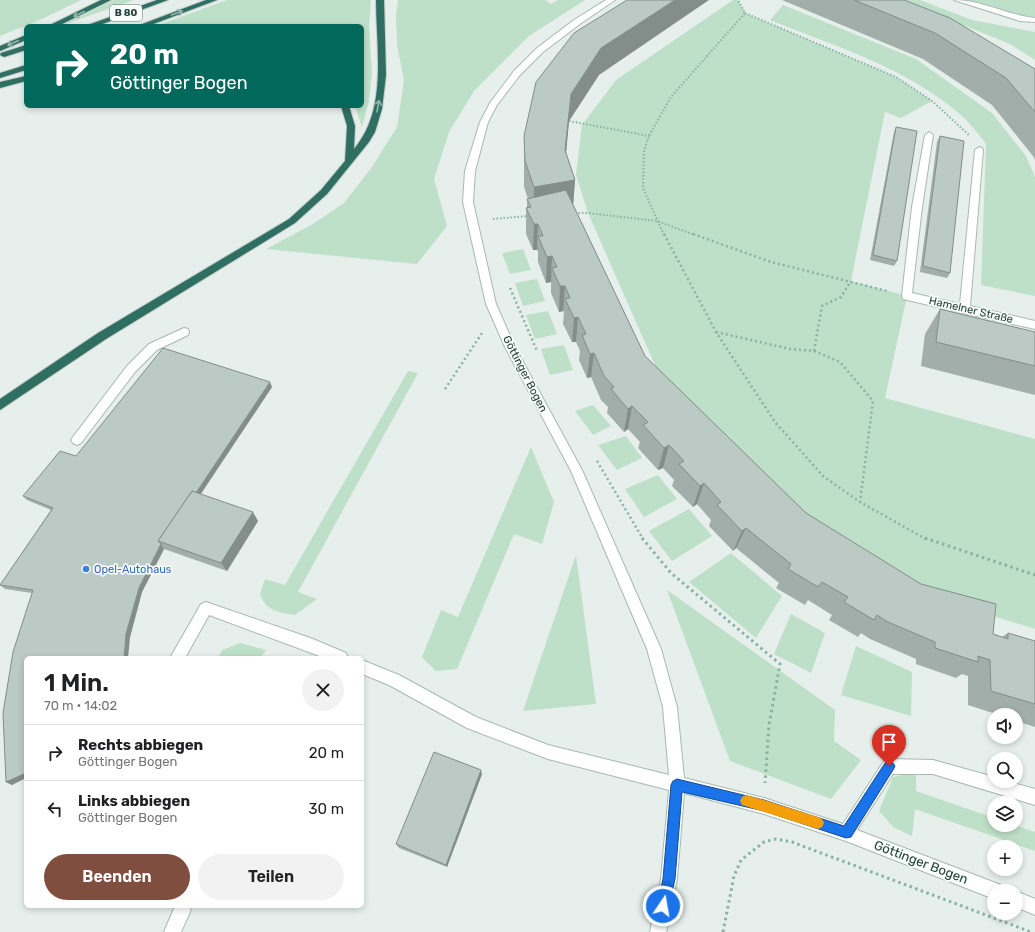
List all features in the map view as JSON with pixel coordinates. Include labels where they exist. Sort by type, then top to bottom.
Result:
[{"type":"highway","points":[[56,24],[106,0]]},
{"type":"highway","name":"B 80","points":[[95,24],[164,0]]},
{"type":"highway","name":"B 80","points":[[147,24],[213,0]]},
{"type":"highway","points":[[1,406],[102,336],[292,221],[311,206],[365,142],[371,132],[378,109],[382,74],[380,0]]},
{"type":"highway","points":[[0,49],[24,38]]},
{"type":"highway","points":[[0,56],[24,48]]},
{"type":"highway","points":[[0,76],[24,68]]},
{"type":"highway","points":[[0,85],[24,79]]},
{"type":"highway","points":[[346,108],[351,126],[349,160]]},
{"type":"street","name":"Göttinger Bogen","points":[[611,0],[577,22],[540,50],[517,72],[493,105],[484,122],[470,171],[468,202],[491,304],[510,347],[576,470],[654,649],[670,707],[677,785],[669,879],[658,932]]},
{"type":"street","points":[[958,0],[1023,19],[1035,20]]},
{"type":"street","points":[[907,296],[917,207],[929,135]]},
{"type":"street","points":[[965,308],[979,150]]},
{"type":"street","name":"Hamelner Straße","points":[[907,296],[1035,325]]},
{"type":"street","points":[[77,440],[131,369],[153,347],[184,332]]},
{"type":"street","points":[[178,656],[206,608],[313,646],[336,656]]},
{"type":"street","points":[[364,668],[394,680],[472,723],[548,752],[677,785]]},
{"type":"street","points":[[846,833],[889,766],[933,767],[1035,797]]},
{"type":"street","name":"Göttinger Bogen","points":[[677,785],[764,806],[846,833],[987,888]]},
{"type":"street","points":[[1023,902],[1035,906]]},
{"type":"street","points":[[172,932],[183,908]]},
{"type":"path","points":[[738,0],[745,13],[896,77],[932,101],[968,134],[979,150]]},
{"type":"path","points":[[745,13],[671,97],[649,136],[644,151],[643,188],[656,221],[716,332],[775,422],[823,476],[860,502],[927,539],[1035,575]]},
{"type":"path","points":[[569,120],[649,136]]},
{"type":"path","points":[[574,213],[588,213],[656,221],[771,262],[907,296]]},
{"type":"path","points":[[472,221],[530,216]]},
{"type":"path","points":[[507,281],[540,358]]},
{"type":"path","points":[[814,352],[822,306],[841,297],[851,281]]},
{"type":"path","points":[[445,389],[495,313]]},
{"type":"path","points":[[716,332],[790,349],[814,352],[840,362],[873,401],[860,502]]},
{"type":"path","points":[[593,454],[641,536],[671,573],[780,664],[769,725],[765,783]]},
{"type":"path","points":[[723,932],[734,876],[741,860],[764,842],[776,839],[792,842],[1031,932]]},
{"type":"green space","points":[[0,0],[81,0],[42,19],[30,24],[24,24],[24,26],[0,36]]},
{"type":"green space","points":[[114,0],[134,0],[66,24]]},
{"type":"green space","points":[[227,0],[371,0],[369,27],[372,72],[369,101],[362,127],[356,108],[364,108],[364,24],[161,24]]},
{"type":"green space","points":[[398,0],[545,0],[551,4],[558,0],[585,0],[529,36],[474,91],[449,132],[434,179],[447,226],[417,264],[266,249],[313,224],[344,203],[372,167],[397,127],[404,80],[397,45],[396,15]]},
{"type":"green space","points":[[733,0],[738,0],[745,13],[896,77],[932,101],[901,118],[885,112],[851,281],[907,296],[885,398],[1035,439],[1035,629],[977,611],[904,581],[802,515],[658,372],[588,213],[576,175],[582,125],[616,80]]},
{"type":"green space","points":[[901,0],[920,0],[972,20],[1035,32],[1035,60],[1010,44]]},
{"type":"green space","points":[[958,0],[1035,0],[1035,20],[1019,18]]},
{"type":"green space","points":[[783,5],[916,59],[992,113],[1026,156],[1035,177],[1035,296],[981,285],[986,144],[972,126],[941,99],[895,72],[871,60],[770,20]]},
{"type":"green space","points":[[523,249],[531,270],[510,274],[502,253]]},
{"type":"green space","points":[[537,279],[545,301],[523,306],[515,283]]},
{"type":"green space","points":[[548,311],[557,334],[535,339],[526,315]]},
{"type":"green space","points":[[564,345],[573,370],[550,375],[541,349]]},
{"type":"green space","points":[[408,371],[418,373],[298,592],[317,599],[295,615],[283,613],[270,608],[260,594],[265,579],[285,585]]},
{"type":"green space","points":[[593,405],[611,426],[593,435],[575,411]]},
{"type":"green space","points":[[626,436],[642,458],[617,470],[598,445]]},
{"type":"green space","points":[[531,447],[554,502],[542,544],[514,534],[457,669],[436,671],[422,657],[441,610],[458,617]]},
{"type":"green space","points":[[658,475],[677,499],[644,517],[625,489]]},
{"type":"green space","points":[[689,509],[712,536],[672,561],[649,531]]},
{"type":"green space","points":[[731,553],[782,596],[756,638],[689,582]]},
{"type":"green space","points":[[576,555],[596,704],[523,711]]},
{"type":"green space","points":[[667,590],[835,710],[834,741],[861,760],[831,799],[730,761]]},
{"type":"green space","points":[[791,614],[825,633],[811,673],[774,654]]},
{"type":"green space","points":[[240,643],[266,650],[262,656],[219,656],[222,650]]},
{"type":"green space","points":[[856,646],[912,672],[911,716],[841,695]]},
{"type":"green space","points":[[916,772],[916,791],[987,816],[987,832],[1023,832],[1023,828],[1035,832],[1035,851],[1023,847],[1023,840],[1004,840],[915,809],[912,836],[893,827],[879,811],[893,777]]},
{"type":"building","points":[[627,0],[675,0],[601,48],[571,94],[565,150],[575,180],[534,187],[525,161],[524,136],[536,82],[574,33]]},
{"type":"building","points":[[854,0],[904,0],[950,18],[1035,69],[1035,112],[1006,78],[935,33]]},
{"type":"building","points":[[896,127],[917,131],[897,261],[873,255]]},
{"type":"building","points":[[940,136],[964,141],[950,273],[923,266]]},
{"type":"building","points":[[566,190],[645,356],[806,513],[921,584],[996,604],[993,634],[1008,639],[1008,633],[1035,641],[1035,704],[991,691],[990,660],[978,656],[978,662],[935,648],[935,642],[888,622],[877,615],[874,620],[844,602],[848,597],[822,582],[818,587],[788,569],[791,564],[746,528],[742,531],[717,505],[721,502],[704,483],[700,486],[679,464],[684,461],[669,445],[664,448],[643,425],[648,422],[632,406],[628,409],[611,389],[614,387],[604,376],[594,353],[590,354],[582,335],[586,334],[578,317],[574,318],[565,299],[570,298],[565,286],[560,286],[552,268],[557,267],[552,256],[547,257],[538,236],[543,236],[538,224],[534,224],[526,208],[531,207],[527,199]]},
{"type":"building","points":[[940,309],[1035,332],[1035,366],[936,342]]},
{"type":"building","name":"Opel-Autohaus","points":[[163,348],[270,382],[196,493],[192,491],[158,541],[161,544],[139,588],[126,634],[124,656],[24,656],[24,774],[6,782],[3,713],[13,652],[33,590],[0,585],[53,508],[23,496],[60,451],[76,456]]},
{"type":"building","points":[[192,491],[253,512],[221,563],[158,541]]},
{"type":"building","points":[[434,752],[481,770],[446,865],[396,844]]},
{"type":"slow traffic","points":[[746,801],[818,823]]},
{"type":"place","name":"Opel-Autohaus","points":[[86,569]]},
{"type":"route","points":[[663,906],[669,879],[677,785],[764,806],[846,833],[889,766]]}]
